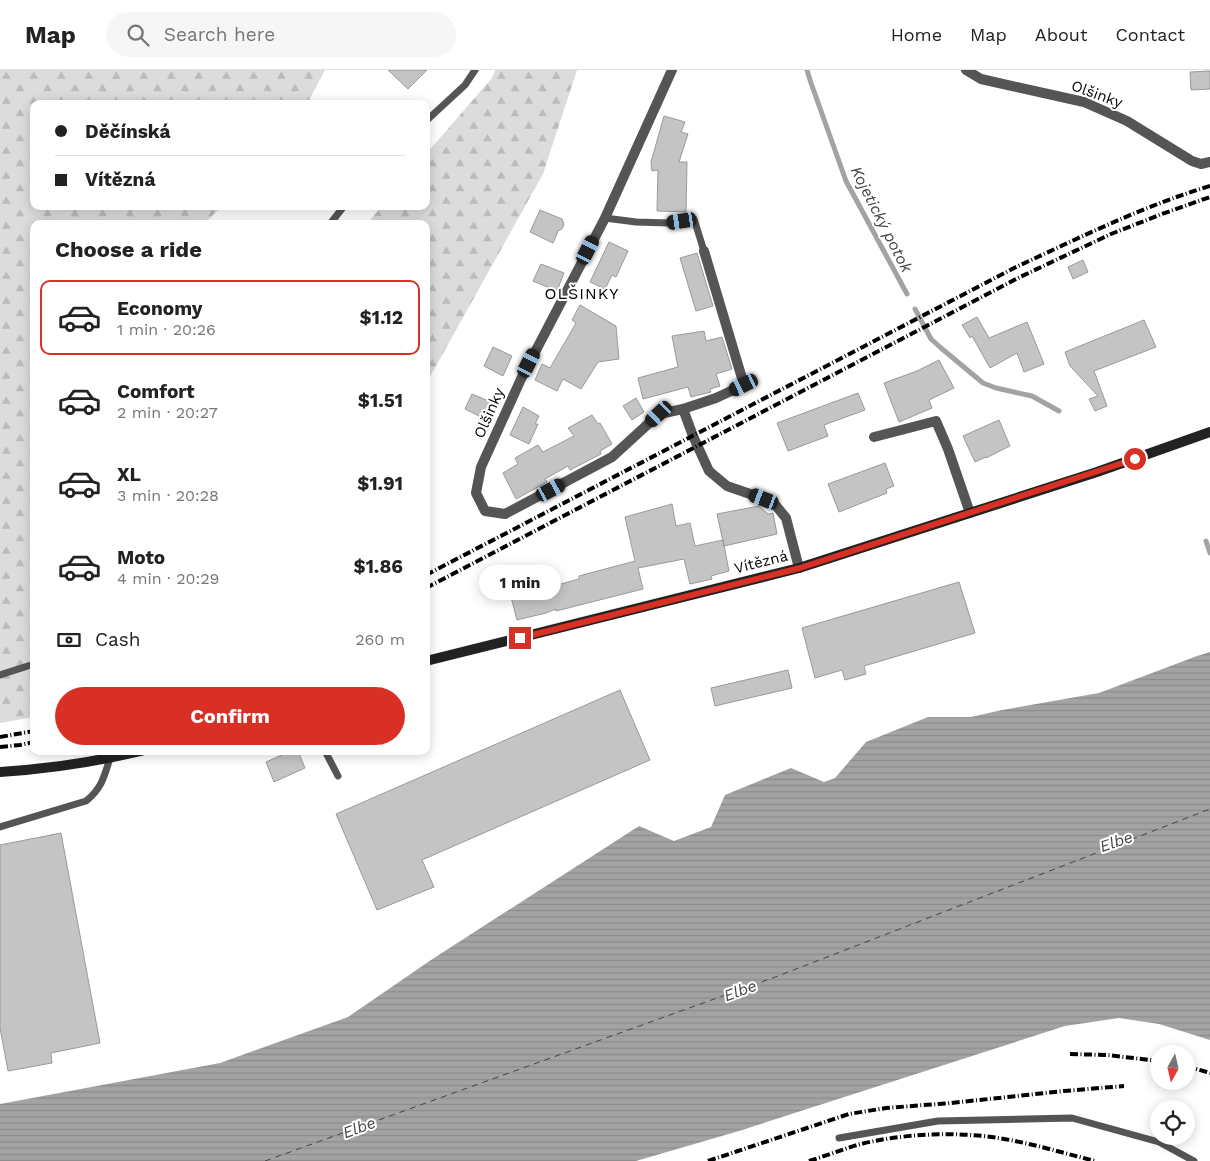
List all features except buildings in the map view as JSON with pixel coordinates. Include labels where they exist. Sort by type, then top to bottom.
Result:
[{"type":"main road","name":"Vítězná","points":[[430,660],[800,568],[1097,472],[1210,432]]},
{"type":"main road","points":[[0,772],[61,767],[123,755]]},
{"type":"street","name":"Olšinky","points":[[672,70],[605,218],[521,379],[481,467],[476,493],[485,511],[505,514],[612,458],[659,414],[716,398],[744,385],[704,251]]},
{"type":"street","name":"Olšinky","points":[[966,70],[981,78],[1084,102],[1127,120],[1192,161],[1201,164],[1210,162]]},
{"type":"street","points":[[683,408],[708,471],[727,486],[773,502],[786,518],[800,568]]},
{"type":"street","points":[[874,437],[936,421],[948,449],[970,513]]},
{"type":"lane","points":[[430,117],[465,85],[475,70]]},
{"type":"lane","points":[[333,220],[341,210]]},
{"type":"lane","points":[[605,218],[636,222],[669,223],[694,219],[704,251]]},
{"type":"lane","points":[[0,675],[30,665]]},
{"type":"lane","points":[[327,755],[338,776]]},
{"type":"lane","points":[[0,827],[86,801],[95,794],[103,781],[110,758]]},
{"type":"lane","points":[[839,1138],[938,1121],[1072,1118],[1159,1142],[1194,1161]]},
{"type":"green space","points":[[0,70],[325,70],[309,100],[30,100],[30,210],[218,210],[208,220],[30,220],[30,718],[0,723]]},
{"type":"green space","points":[[495,70],[577,70],[543,174],[430,377],[430,220],[370,220],[379,210],[430,210],[430,149],[492,78]]},
{"type":"water","name":"Elbe","points":[[1210,652],[1210,1040],[1159,1024],[1119,1018],[1065,1026],[739,1131],[636,1161],[0,1161],[0,1104],[220,1063],[348,1017],[431,960],[639,826],[674,841],[711,827],[725,795],[791,768],[824,782],[835,778],[866,742],[928,717],[971,717],[1099,693]]},
{"type":"waterway","name":"Kojetický potok","points":[[807,70],[846,181],[907,294]]},
{"type":"waterway","name":"Kojetický potok","points":[[915,309],[931,339],[983,383],[1032,396],[1059,411]]},
{"type":"waterway","name":"Kojetický potok","points":[[1206,541],[1210,553]]},
{"type":"ferry route","points":[[265,1161],[778,976],[1210,809]]},
{"type":"railway","points":[[430,573],[1016,267],[1136,213],[1210,186]]},
{"type":"railway","points":[[430,586],[1020,277],[1111,234],[1210,197]]},
{"type":"railway","points":[[0,737],[30,732]]},
{"type":"railway","points":[[0,747],[30,743]]},
{"type":"railway","points":[[1070,1054],[1107,1055],[1150,1060]]},
{"type":"railway","points":[[1195,1069],[1210,1073]]},
{"type":"railway","points":[[708,1161],[849,1114],[886,1108],[1124,1086]]},
{"type":"railway","points":[[809,1161],[873,1141],[909,1136],[946,1134],[1010,1140],[1095,1161]]},
{"type":"district","name":"OLŠINKY","points":[[582,293]]},
{"type":"route","points":[[520,638],[800,568],[1135,459]]}]
